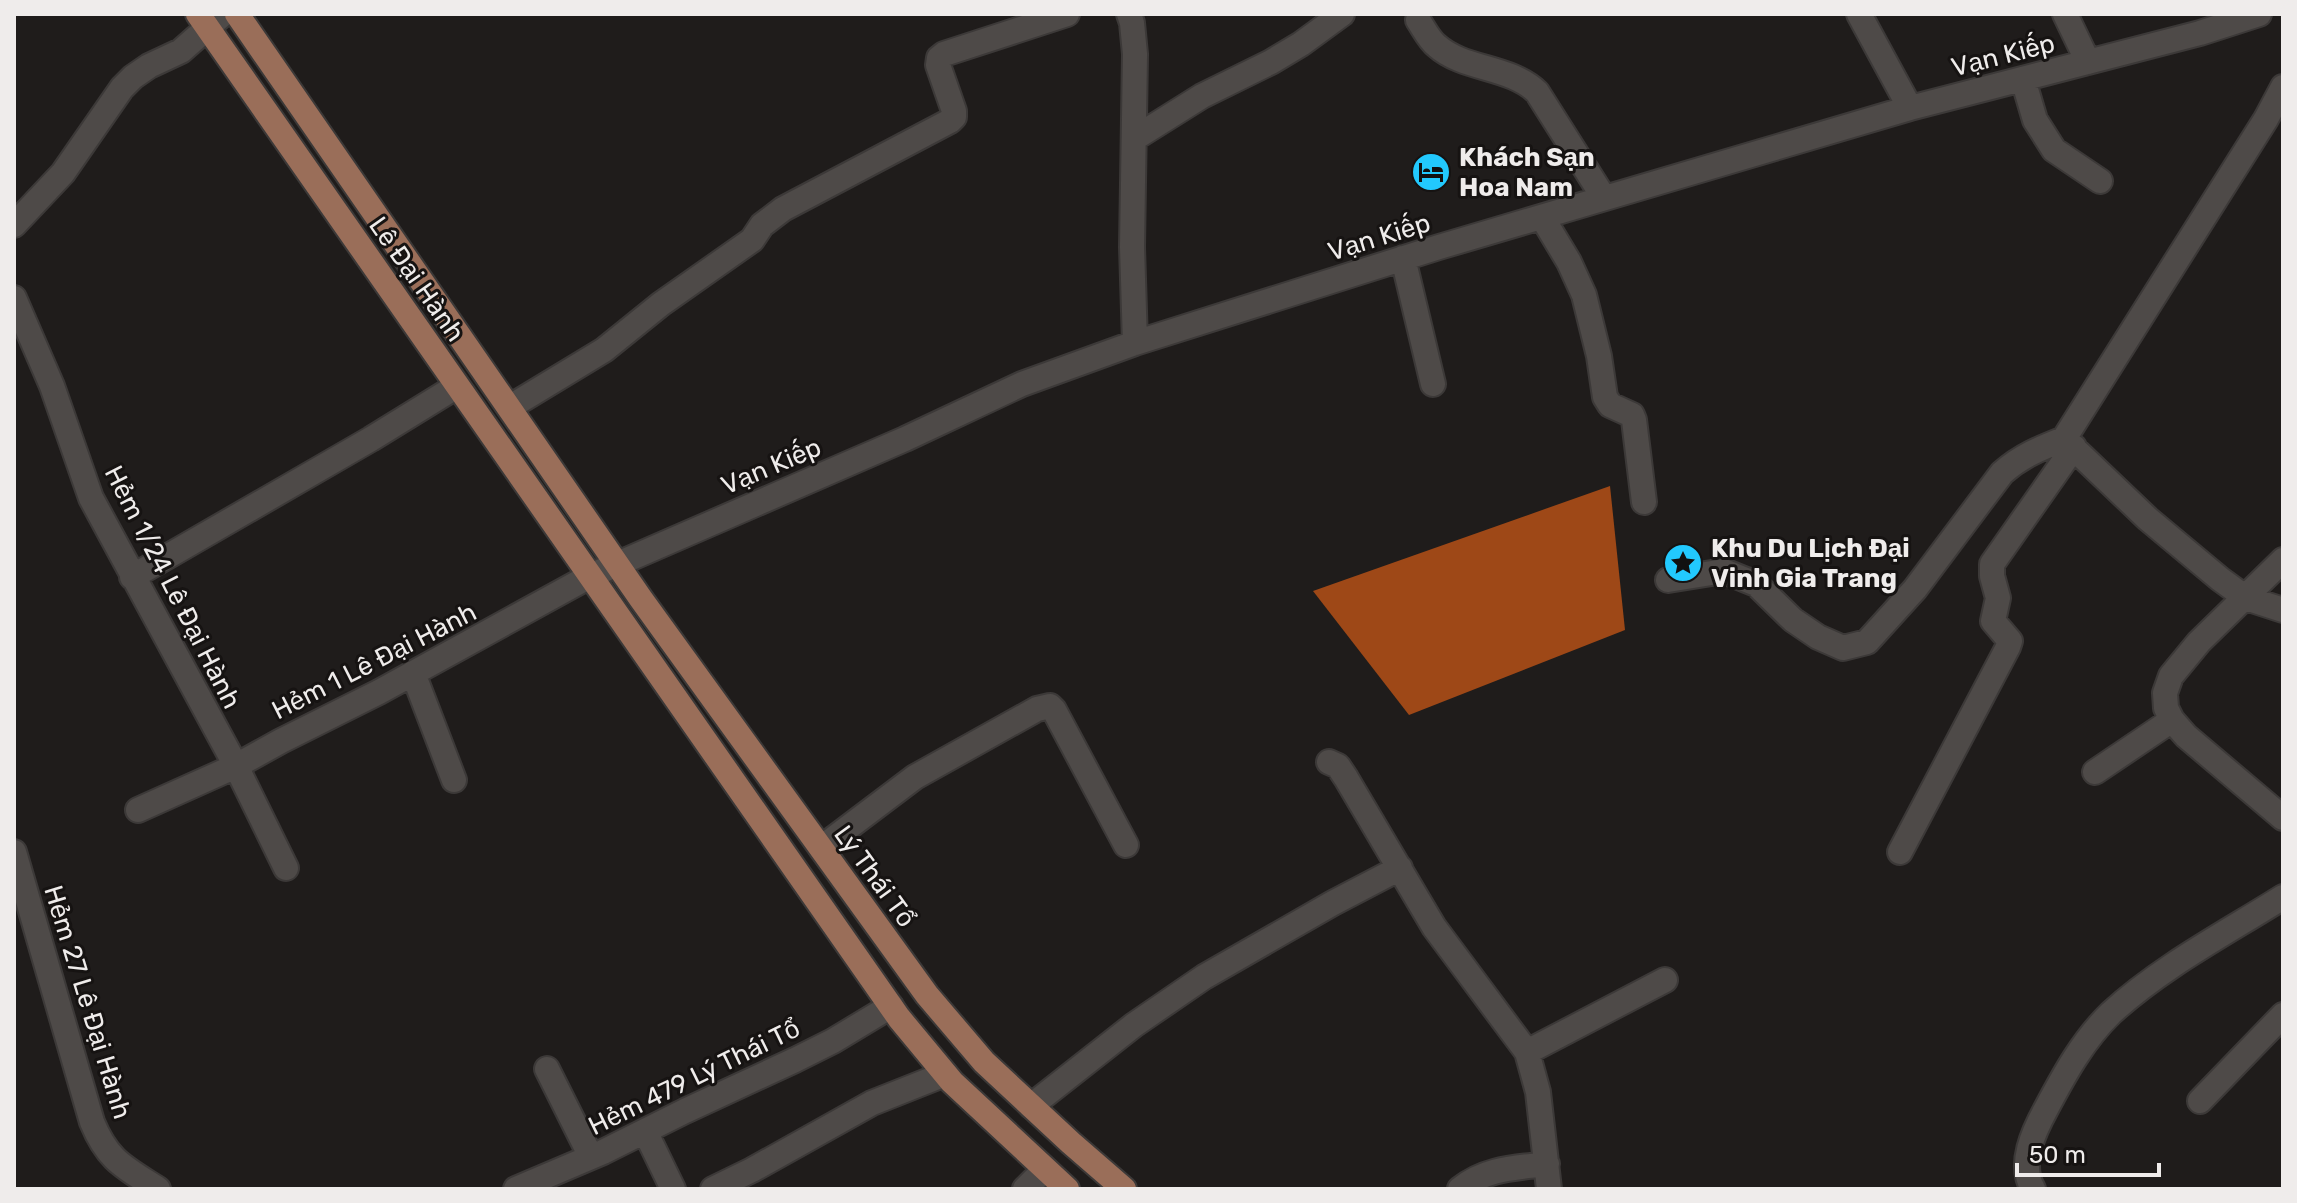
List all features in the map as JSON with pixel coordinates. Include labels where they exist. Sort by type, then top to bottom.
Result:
[{"type":"main road","name":"Lê Đại Hành","points":[[237,14],[617,563]]},
{"type":"main road","name":"Lê Đại Hành","points":[[209,18],[457,386],[590,576]]},
{"type":"main road","name":"Lý Thái Tổ","points":[[617,563],[927,995],[984,1062],[1124,1189]]},
{"type":"main road","points":[[590,576],[891,1006],[945,1074],[1067,1189]]},
{"type":"street","points":[[510,407],[604,350],[661,304],[752,240],[762,225],[783,209],[950,121],[954,111],[938,65],[939,58],[944,54],[1067,14]]},
{"type":"street","points":[[1135,138],[1202,96],[1271,62],[1342,14]]},
{"type":"street","points":[[1859,14],[1910,108]]},
{"type":"street","points":[[2065,14],[2088,62]]},
{"type":"street","name":"Vạn Kiếp","points":[[590,576],[905,439],[1022,384],[1135,343],[1403,258],[1910,108],[2200,33],[2259,14]]},
{"type":"street","points":[[1130,15],[1135,54],[1132,247],[1135,343]]},
{"type":"street","points":[[14,225],[63,173],[122,88],[149,66],[181,51],[209,18]]},
{"type":"street","points":[[1418,20],[1437,46],[1450,55],[1521,79],[1537,92],[1604,198]]},
{"type":"street","points":[[2023,79],[2035,120],[2054,150],[2100,181]]},
{"type":"street","points":[[1900,852],[2010,641],[1993,621],[1998,591],[1994,587],[1992,564],[2274,125],[2283,87]]},
{"type":"street","points":[[1542,217],[1569,262],[1588,306],[1605,397],[1610,405],[1632,415],[1634,420],[1644,502]]},
{"type":"street","points":[[1403,258],[1433,384]]},
{"type":"street","name":"Hẻm 1/24 Lê Đại Hành","points":[[14,298],[52,386],[91,498],[236,766],[286,868]]},
{"type":"street","points":[[132,577],[457,386]]},
{"type":"street","points":[[1668,580],[1724,571],[1756,584],[1793,620],[1818,637],[1843,648],[1867,642],[1915,589],[2002,473],[2032,451],[2069,443]]},
{"type":"street","points":[[2069,443],[2148,519],[2220,579],[2246,598],[2283,610]]},
{"type":"street","points":[[2283,560],[2199,642],[2171,676],[2165,693],[2166,708],[2186,736],[2283,818]]},
{"type":"street","name":"Hẻm 1 Lê Đại Hành","points":[[138,810],[236,766],[379,692],[590,576]]},
{"type":"street","points":[[413,673],[454,780]]},
{"type":"street","points":[[821,848],[932,766],[1037,709],[1050,706],[1126,845]]},
{"type":"street","points":[[2095,772],[2172,720]]},
{"type":"street","points":[[1329,762],[1338,766],[1346,778],[1434,927],[1527,1052],[1535,1075],[1549,1189]]},
{"type":"street","name":"Hẻm 27 Lê Đại Hành","points":[[14,852],[22,912],[100,1142],[118,1164],[158,1189]]},
{"type":"street","points":[[1031,1106],[1134,1025],[1195,983],[1400,868]]},
{"type":"street","points":[[2033,1189],[2029,1182],[2027,1157],[2036,1126],[2070,1064],[2109,1015],[2150,982],[2283,897]]},
{"type":"street","points":[[1527,1052],[1665,980]]},
{"type":"street","name":"Hẻm 479 Lý Thái Tổ","points":[[516,1189],[591,1157],[833,1041],[891,1006]]},
{"type":"street","points":[[2200,1101],[2283,1015]]},
{"type":"street","points":[[547,1069],[591,1157]]},
{"type":"street","points":[[713,1189],[872,1103],[945,1074]]},
{"type":"street","points":[[645,1131],[673,1189]]},
{"type":"street","points":[[1460,1189],[1484,1173],[1547,1164]]},
{"type":"street","points":[[1025,1189],[1044,1170]]},
{"type":"shaded area","points":[[1610,486],[1625,630],[1409,715],[1313,591]]},
{"type":"place","name":"Khách Sạn Hoa Nam","points":[[1431,172]]},
{"type":"place","name":"Khu Du Lịch Đại Vinh Gia Trang","points":[[1683,563]]}]
